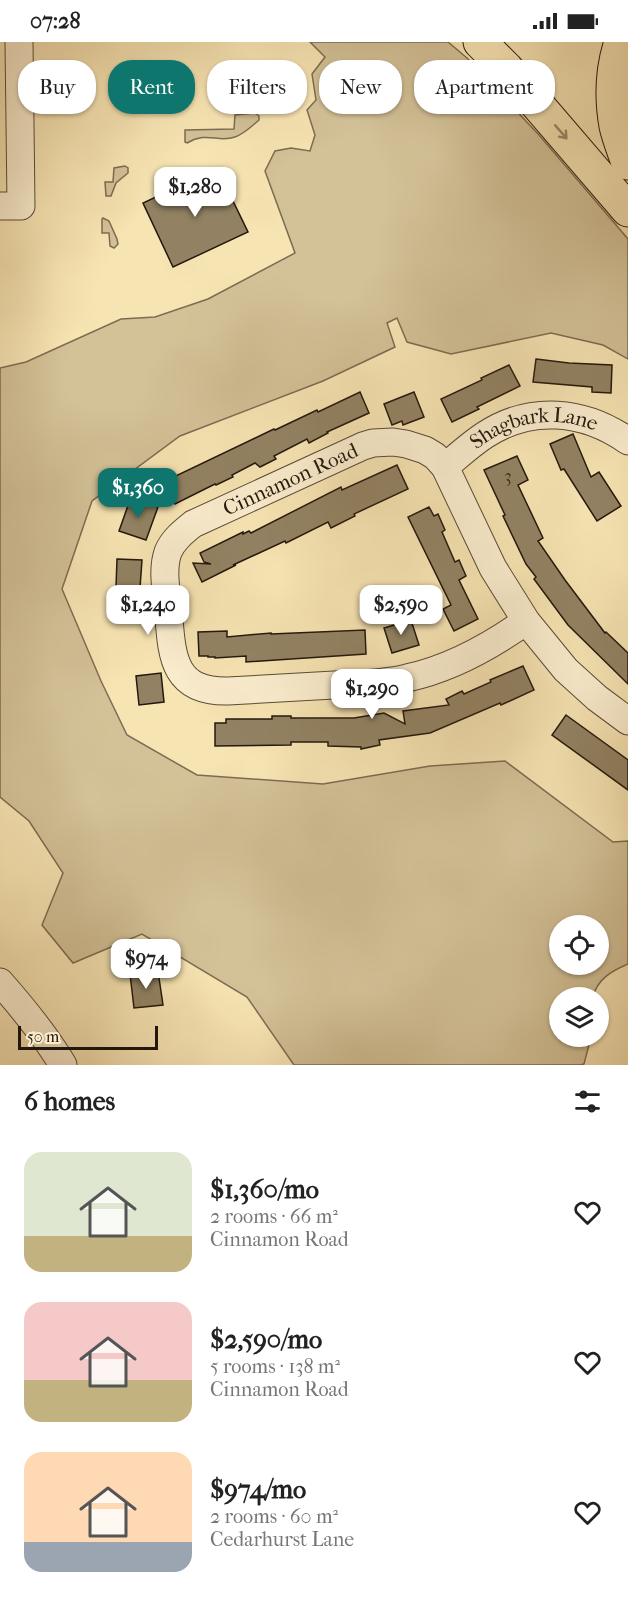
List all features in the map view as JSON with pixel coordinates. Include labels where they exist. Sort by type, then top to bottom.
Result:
[{"type":"highway","points":[[480,42],[506,68],[628,210]]},
{"type":"highway","points":[[621,42],[615,65],[613,88],[617,128],[628,163]]},
{"type":"street","points":[[0,206],[21,206],[19,42]]},
{"type":"street","name":"Shagbark Lane","points":[[445,467],[489,432],[515,420],[534,416],[561,414],[595,422],[628,441]]},
{"type":"street","name":"Cinnamon Road","points":[[526,621],[481,650],[436,670],[405,679],[209,691],[191,682],[177,665],[171,642],[166,564],[169,549],[193,524],[348,451],[373,443],[393,442],[417,447],[430,453],[445,467],[493,568],[526,621],[566,670],[597,698],[628,721]]},
{"type":"street","points":[[0,982],[51,1044],[63,1065]]},
{"type":"shaded area","points":[[310,42],[448,42],[467,58],[469,60],[414,60],[414,114],[519,114],[539,135],[628,239],[628,359],[603,345],[551,333],[451,354],[407,342],[397,318],[387,323],[395,347],[323,381],[180,436],[92,501],[62,589],[127,735],[197,775],[323,784],[430,766],[505,761],[613,842],[628,841],[628,964],[609,975],[609,915],[549,915],[549,975],[608,975],[597,987],[549,987],[549,1047],[588,1047],[584,1064],[294,1065],[247,997],[142,934],[73,963],[42,925],[63,873],[29,821],[0,797],[0,368],[26,362],[121,319],[155,317],[208,299],[295,253],[265,171],[275,151],[291,148],[310,151],[315,135],[307,110],[316,100],[312,74],[319,65],[319,114],[402,114],[402,60],[323,60],[325,57]]},
{"type":"shaded area","points":[[256,114],[259,120],[238,136],[223,139],[206,137],[185,142],[185,130],[234,129],[235,115]]},
{"type":"shaded area","points":[[125,166],[128,168],[128,173],[116,183],[111,196],[106,196],[105,182],[113,182],[114,168]]},
{"type":"shaded area","points":[[103,218],[109,221],[117,239],[118,244],[114,248],[110,246],[109,233],[102,233]]},
{"type":"building","points":[[217,168],[248,232],[173,267],[143,203]]},
{"type":"building","points":[[536,359],[612,365],[611,393],[592,392],[592,387],[533,382]]},
{"type":"building","points":[[509,365],[520,386],[452,422],[441,399]]},
{"type":"building","points":[[360,392],[369,413],[309,443],[307,439],[274,456],[276,459],[260,467],[255,463],[232,475],[233,477],[175,504],[163,482],[274,429]]},
{"type":"building","points":[[414,392],[424,417],[403,425],[402,421],[392,425],[384,404]]},
{"type":"building","points":[[573,434],[591,477],[599,472],[621,506],[597,521],[564,469],[561,470],[550,444]]},
{"type":"building","points":[[517,456],[528,480],[518,485],[543,538],[538,541],[605,633],[628,653],[628,684],[568,625],[534,579],[536,577],[526,564],[484,470]]},
{"type":"building","points":[[397,465],[408,489],[354,514],[355,516],[331,528],[328,522],[286,543],[285,541],[233,565],[236,565],[202,582],[193,563],[211,564],[204,562],[200,553],[243,532],[243,534],[249,531],[251,533],[341,487],[342,490]]},
{"type":"building","points":[[131,497],[158,507],[146,540],[119,531]]},
{"type":"building","points":[[429,507],[434,516],[438,514],[445,530],[442,532],[455,562],[459,560],[466,576],[459,580],[478,619],[454,631],[443,609],[451,605],[408,517]]},
{"type":"building","points":[[117,559],[142,560],[140,588],[116,587]]},
{"type":"building","points":[[411,620],[419,645],[392,653],[384,628]]},
{"type":"building","points":[[365,630],[366,654],[246,662],[246,656],[215,658],[199,656],[198,632],[227,631],[227,637]]},
{"type":"building","points":[[523,666],[534,690],[430,733],[379,740],[380,745],[361,749],[361,747],[328,746],[328,742],[215,746],[215,723],[226,723],[226,719],[272,719],[272,716],[354,718],[384,713],[405,724],[403,711],[449,705],[446,699],[462,691],[464,694]]},
{"type":"building","points":[[161,673],[164,702],[139,705],[136,676]]},
{"type":"building","points":[[566,715],[628,760],[628,790],[552,735]]},
{"type":"building","points":[[158,971],[163,1005],[134,1008],[130,974]]}]
